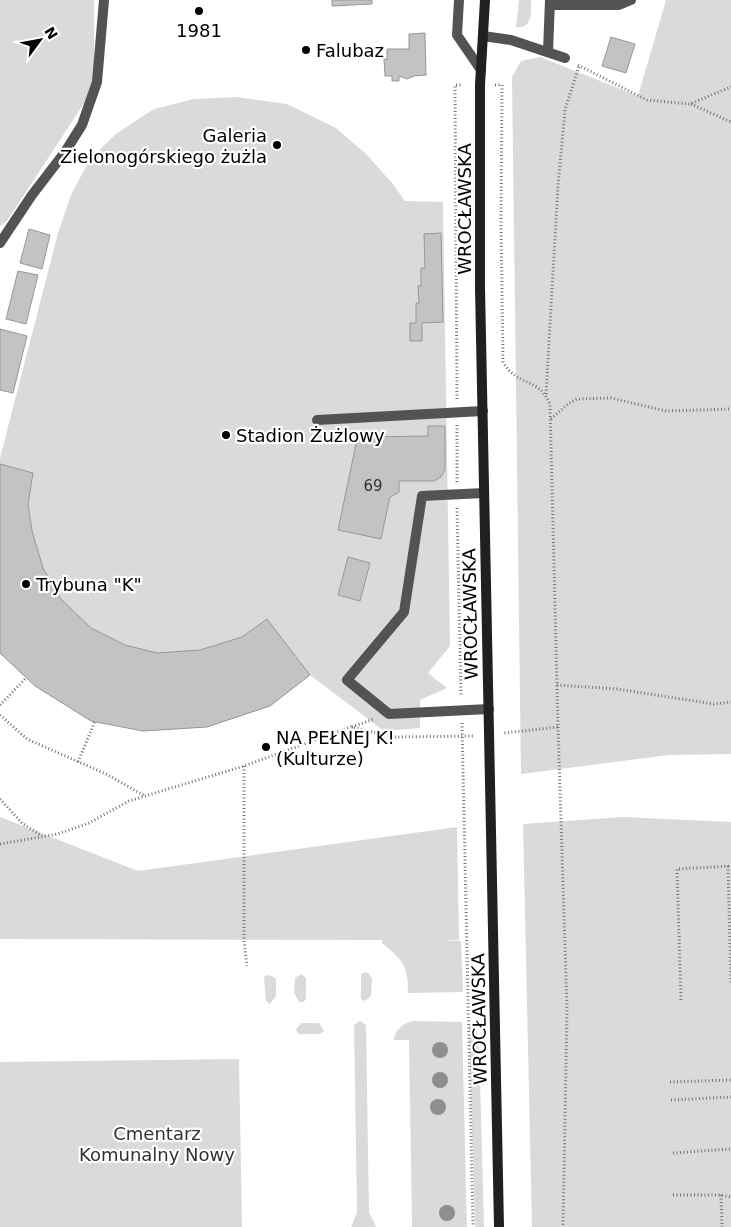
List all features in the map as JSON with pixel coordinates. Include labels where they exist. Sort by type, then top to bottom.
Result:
[{"type":"main road","name":"WROCŁAWSKA","points":[[485,0],[481,70],[480,288],[500,1227]]},
{"type":"lane","points":[[0,243],[82,125],[97,82],[104,0]]},
{"type":"lane","points":[[459,0],[457,35],[481,70]]},
{"type":"lane","points":[[548,52],[550,3],[620,5],[631,0]]},
{"type":"lane","points":[[483,36],[511,40],[565,58]]},
{"type":"lane","points":[[317,420],[482,411]]},
{"type":"lane","points":[[484,493],[422,496],[404,612],[347,680],[389,714],[489,709]]},
{"type":"path","points":[[565,58],[647,100],[690,104],[731,122]]},
{"type":"path","points":[[563,1227],[567,1010],[550,405],[546,394],[565,110],[579,66]]},
{"type":"path","points":[[461,85],[455,85],[457,494],[472,1227]]},
{"type":"path","points":[[495,86],[502,85],[501,224],[503,362],[514,376],[538,387],[546,394]]},
{"type":"path","points":[[690,104],[731,87]]},
{"type":"path","points":[[550,419],[576,399],[611,398],[666,410],[731,409]]},
{"type":"path","points":[[0,704],[26,678]]},
{"type":"path","points":[[557,685],[617,689],[714,704],[731,702]]},
{"type":"path","points":[[0,844],[58,834],[89,823],[129,801],[244,766],[389,714]]},
{"type":"path","points":[[0,715],[27,739],[106,774],[146,796]]},
{"type":"path","points":[[78,763],[95,721]]},
{"type":"path","points":[[350,727],[393,737],[462,737],[558,727]]},
{"type":"path","points":[[244,766],[244,941],[247,966]]},
{"type":"path","points":[[0,799],[22,823],[43,836]]},
{"type":"path","points":[[681,1000],[676,869],[730,866],[731,983]]},
{"type":"path","points":[[670,1082],[731,1080]]},
{"type":"path","points":[[671,1100],[731,1097]]},
{"type":"path","points":[[673,1153],[731,1149]]},
{"type":"path","points":[[673,1195],[721,1195],[731,1197]]},
{"type":"path","points":[[721,1195],[722,1227]]},
{"type":"green space","points":[[0,0],[94,0],[94,88],[7,221],[0,226]]},
{"type":"green space","points":[[519,0],[531,0],[531,14],[526,25],[516,27]]},
{"type":"green space","points":[[666,0],[731,0],[731,754],[669,755],[521,774],[512,77],[521,61],[540,57],[638,96]]},
{"type":"green space","name":"Stadion Żużlowy","points":[[236,97],[287,104],[336,128],[366,154],[405,201],[443,202],[450,646],[428,673],[447,688],[420,700],[420,728],[384,731],[310,675],[270,706],[207,727],[143,731],[91,721],[35,686],[0,653],[0,458],[58,233],[71,195],[90,159],[117,133],[154,109],[194,99]]},
{"type":"green space","points":[[0,817],[138,871],[457,827],[459,940],[440,940],[461,941],[463,992],[408,993],[407,975],[403,964],[382,943],[382,940],[0,939]]},
{"type":"green space","points":[[623,817],[731,822],[731,1227],[532,1227],[523,824]]},
{"type":"green space","points":[[365,972],[372,979],[371,996],[365,1001],[361,999],[361,974]]},
{"type":"green space","points":[[301,974],[306,978],[306,998],[304,1002],[299,1002],[294,993],[295,978]]},
{"type":"green space","points":[[267,975],[276,979],[276,996],[270,1004],[266,1001],[264,977]]},
{"type":"green space","points":[[360,1021],[366,1025],[369,1212],[376,1227],[351,1227],[357,1212],[354,1025]]},
{"type":"green space","points":[[414,1021],[462,1022],[467,1227],[412,1227],[409,1040],[394,1040],[400,1027]]},
{"type":"green space","points":[[301,1023],[319,1023],[324,1031],[320,1034],[299,1034],[296,1030]]},
{"type":"green space","points":[[469,1024],[477,1032],[479,1042],[484,1227],[475,1227]]},
{"type":"green space","name":"Cmentarz Komunalny Nowy","points":[[239,1059],[242,1227],[0,1227],[0,1062]]},
{"type":"building","points":[[332,0],[372,0],[372,4],[332,6]]},
{"type":"building","points":[[425,33],[426,75],[407,79],[399,76],[399,81],[392,81],[392,76],[385,76],[384,59],[387,59],[387,49],[409,49],[409,34]]},
{"type":"building","points":[[611,37],[635,44],[626,73],[602,66]]},
{"type":"building","points":[[29,229],[50,235],[42,269],[20,263]]},
{"type":"building","points":[[441,233],[443,322],[422,323],[422,341],[410,341],[410,323],[416,323],[416,303],[419,303],[418,286],[421,286],[421,268],[425,268],[424,234]]},
{"type":"building","points":[[18,271],[38,275],[26,324],[6,319]]},
{"type":"building","points":[[0,329],[27,336],[13,393],[0,390]]},
{"type":"building","points":[[428,426],[445,426],[445,470],[441,477],[434,481],[399,481],[399,492],[390,497],[381,539],[338,530],[356,444],[361,439],[367,437],[428,436]]},
{"type":"building","name":"Trybuna \"K\"","points":[[0,464],[33,473],[28,504],[32,531],[43,568],[61,599],[91,628],[125,645],[157,653],[200,650],[242,637],[267,619],[310,675],[270,706],[207,727],[143,731],[91,721],[35,686],[0,653]]},
{"type":"building","points":[[348,557],[370,563],[360,601],[338,595]]},
{"type":"place","name":"1981","points":[[199,11]]},
{"type":"place","name":"Falubaz","points":[[306,50]]},
{"type":"place","name":"Galeria Zielonogórskiego żużla","points":[[277,145]]},
{"type":"place","name":"Stadion Żużlowy","points":[[226,435]]},
{"type":"place","name":"Trybuna \"K\"","points":[[26,584]]},
{"type":"place","name":"NA PEŁNEJ K! (Kulturze)","points":[[266,747]]}]
